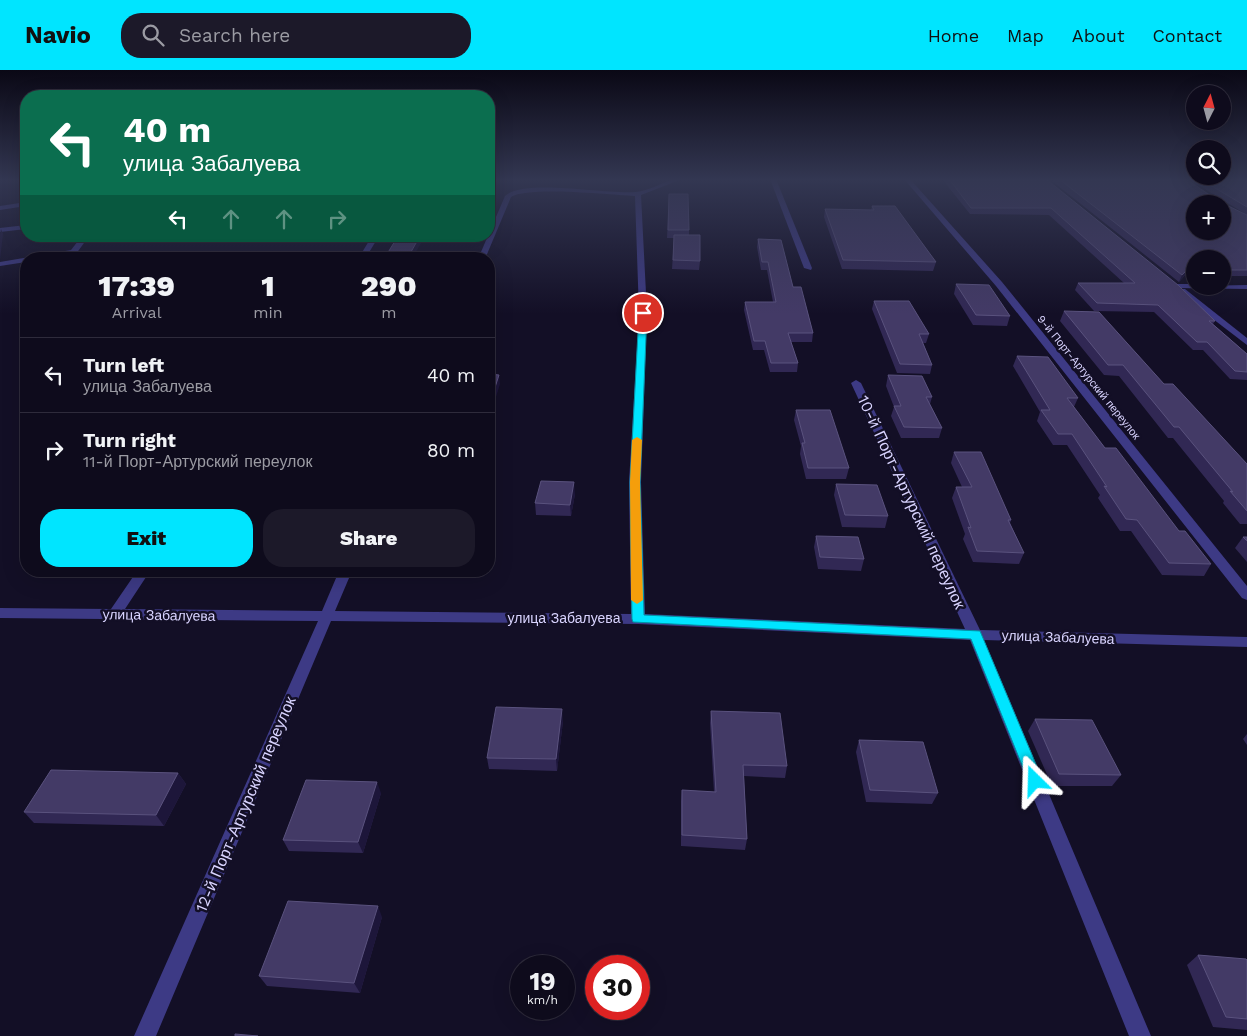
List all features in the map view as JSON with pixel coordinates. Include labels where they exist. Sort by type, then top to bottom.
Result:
[{"type":"street","points":[[638,619],[635,482],[643,313],[639,224]]},
{"type":"street","points":[[791,224],[808,268]]},
{"type":"street","name":"9-й Порт-Артурский переулок","points":[[946,224],[999,284],[1247,595]]},
{"type":"street","points":[[0,230],[20,227]]},
{"type":"street","points":[[73,252],[81,242]]},
{"type":"street","points":[[0,264],[20,261]]},
{"type":"street","points":[[1168,280],[1247,342]]},
{"type":"street","points":[[1175,286],[1247,287]]},
{"type":"street","name":"10-й Порт-Артурский переулок","points":[[856,383],[976,635],[1140,1036]]},
{"type":"street","points":[[114,614],[140,577]]},
{"type":"street","name":"12-й Порт-Артурский переулок","points":[[145,1036],[343,577]]},
{"type":"street","name":"улица Забалуева","points":[[0,613],[638,619],[976,635],[1247,642]]},
{"type":"building","points":[[668,224],[689,224],[689,230],[668,230]]},
{"type":"building","points":[[830,224],[908,224],[936,262],[843,260]]},
{"type":"building","points":[[1069,224],[1102,224],[1178,285],[1186,295],[1188,295],[1215,321],[1209,321],[1247,354],[1247,372],[1235,371],[1207,342],[1197,342],[1158,305],[1097,303],[1078,283],[1135,283]]},
{"type":"building","points":[[1117,224],[1186,224],[1186,240],[1231,240],[1231,224],[1247,224],[1247,270],[1231,270],[1231,250],[1186,250],[1186,271],[1182,275]]},
{"type":"building","points":[[674,235],[700,235],[700,261],[673,260]]},
{"type":"building","points":[[758,239],[781,240],[793,287],[801,287],[813,333],[788,333],[798,363],[771,363],[765,341],[754,341],[745,302],[776,302],[768,262],[762,262]]},
{"type":"building","points":[[394,242],[417,242],[411,252],[388,252]]},
{"type":"building","points":[[956,284],[989,285],[1010,316],[976,315]]},
{"type":"building","points":[[874,301],[909,301],[929,334],[919,334],[932,365],[900,364]]},
{"type":"building","points":[[1064,311],[1099,312],[1164,384],[1173,384],[1247,464],[1247,511],[1179,427],[1174,427],[1123,365],[1108,365]]},
{"type":"building","points":[[1017,356],[1048,357],[1078,398],[1067,398],[1105,448],[1116,448],[1179,531],[1185,531],[1211,564],[1169,563],[1137,520],[1126,519],[1072,434],[1058,434],[1041,410],[1050,410]]},
{"type":"building","points":[[495,375],[499,375],[495,387]]},
{"type":"building","points":[[888,375],[922,376],[932,397],[926,397],[942,428],[904,427],[894,406],[901,406]]},
{"type":"building","points":[[796,410],[830,410],[849,468],[808,468],[802,443],[805,443]]},
{"type":"building","points":[[954,452],[981,452],[1011,520],[1008,520],[1024,553],[977,551],[956,487],[972,487]]},
{"type":"building","points":[[541,481],[574,482],[570,505],[535,503]]},
{"type":"building","points":[[836,484],[877,485],[888,516],[845,515]]},
{"type":"building","points":[[816,536],[858,537],[864,559],[820,557]]},
{"type":"building","points":[[496,707],[562,709],[556,759],[487,758]]},
{"type":"building","points":[[711,711],[780,713],[787,766],[743,765],[747,839],[682,835],[682,790],[716,792]]},
{"type":"building","points":[[1035,719],[1092,720],[1121,775],[1059,774]]},
{"type":"building","points":[[859,740],[923,742],[938,793],[870,790]]},
{"type":"building","points":[[51,770],[178,773],[156,815],[24,812]]},
{"type":"building","points":[[306,780],[377,782],[358,842],[283,840]]},
{"type":"building","points":[[288,901],[378,906],[354,983],[259,976]]},
{"type":"building","points":[[1198,955],[1247,960],[1247,1019],[1226,1017]]},
{"type":"building","points":[[235,1034],[258,1036],[235,1036]]},
{"type":"slow traffic","points":[[637,440],[635,482],[637,600]]},
{"type":"route","points":[[643,313],[635,482],[638,619],[976,635],[1035,781]]}]
